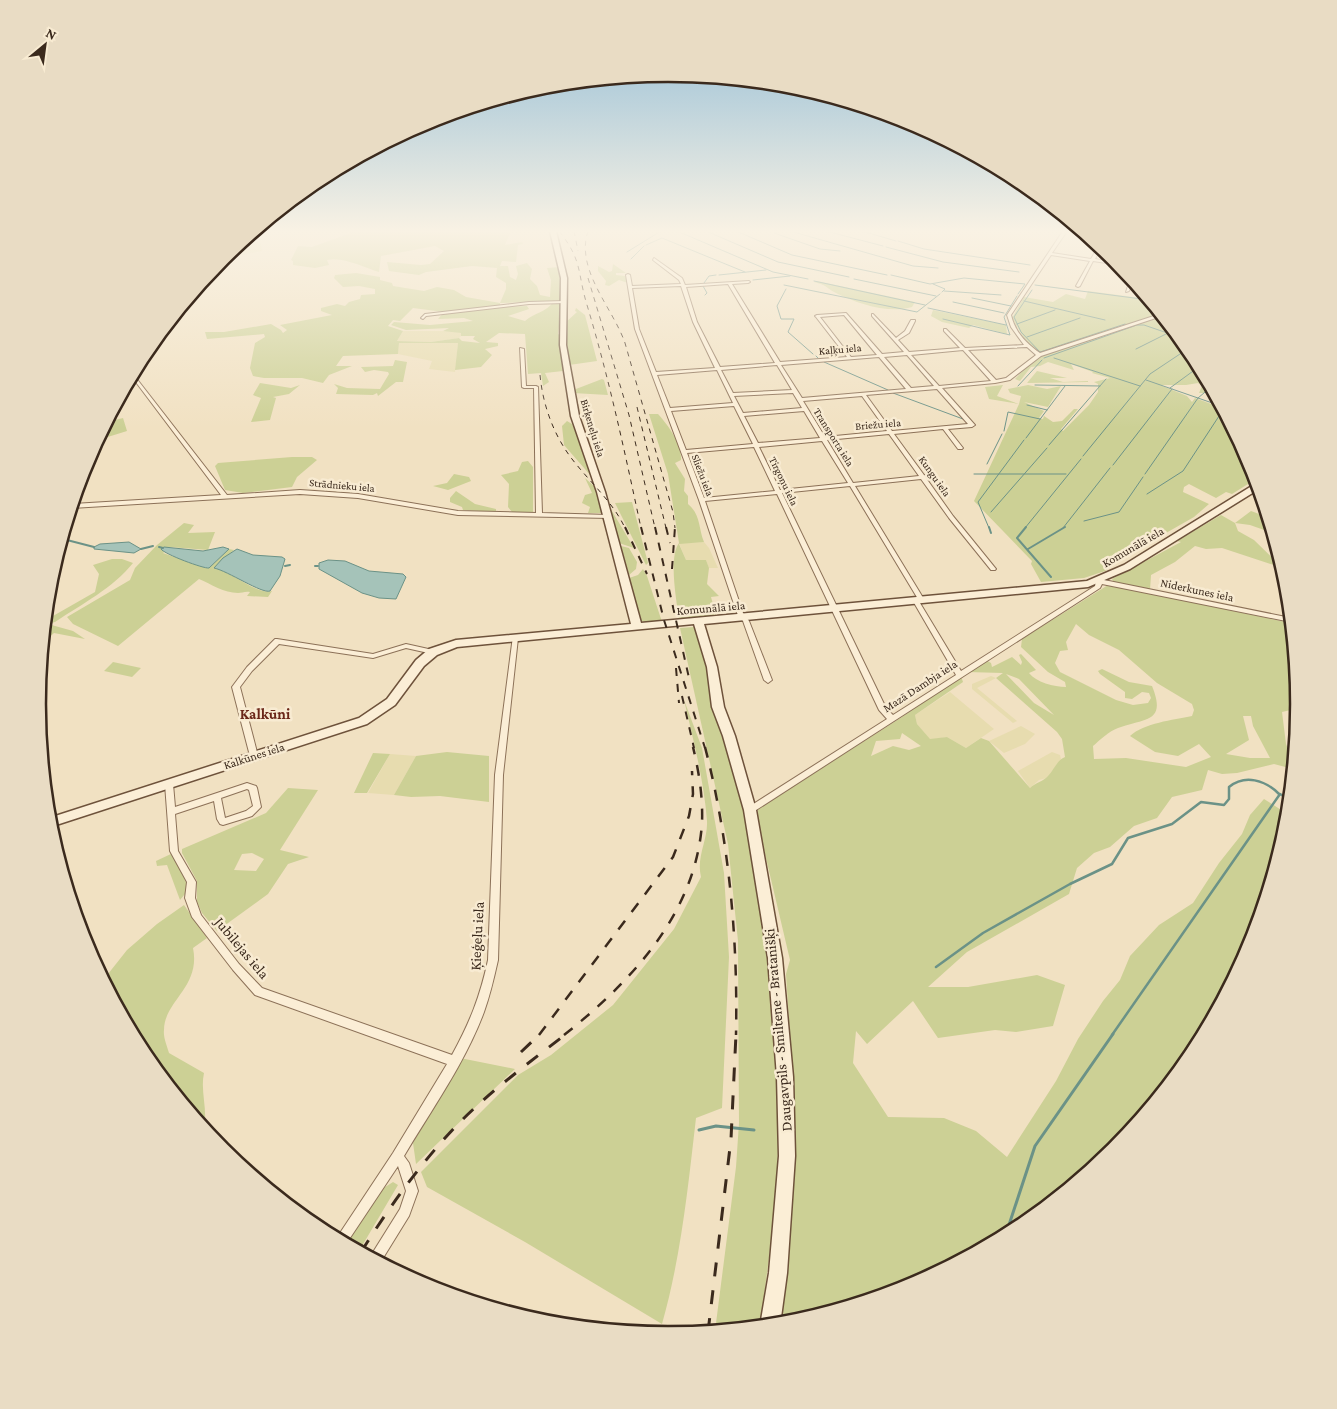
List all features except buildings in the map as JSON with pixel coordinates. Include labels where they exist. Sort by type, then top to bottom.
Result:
[{"type":"main road","name":"Birķeneļu iela","points":[[564,297],[563,345],[575,416],[608,517],[637,627]]},
{"type":"main road","name":"Komunālā iela","points":[[433,652],[456,644],[1066,587],[1099,580],[1127,567],[1252,490]]},
{"type":"main road","name":"Daugavpils - Smiltene - Bratanišķi","points":[[698,622],[712,666],[718,707],[729,736],[750,810],[775,958],[787,1129],[787,1172],[778,1273],[771,1318]]},
{"type":"main road","name":"Kalkūnes iela","points":[[57,820],[375,715],[392,702],[420,663],[433,652]]},
{"type":"street","name":"Sliežu iela","points":[[632,297],[637,329],[768,680]]},
{"type":"street","name":"Tirgoņu iela","points":[[687,297],[695,322],[756,445],[882,710],[891,718]]},
{"type":"street","name":"Transporta iela","points":[[738,297],[823,439],[853,484],[959,674]]},
{"type":"street","points":[[1022,297],[1009,315],[1011,323],[1027,346],[1039,356]]},
{"type":"street","points":[[423,318],[425,315],[456,313],[506,305],[564,302]]},
{"type":"street","points":[[850,358],[817,316],[844,314],[910,390]]},
{"type":"street","points":[[874,314],[907,354],[938,387]]},
{"type":"street","points":[[800,400],[995,382],[1008,379],[1039,356],[1155,317]]},
{"type":"street","points":[[896,340],[907,332],[913,321]]},
{"type":"street","points":[[946,330],[995,382]]},
{"type":"street","name":"Kaļķu iela","points":[[654,374],[964,349],[1027,346]]},
{"type":"street","points":[[522,349],[524,387],[536,387],[539,515]]},
{"type":"street","points":[[137,381],[225,496]]},
{"type":"street","name":"Briežu iela","points":[[684,452],[972,425],[938,387]]},
{"type":"street","points":[[731,395],[794,391]]},
{"type":"street","name":"Kungu iela","points":[[863,394],[993,569]]},
{"type":"street","points":[[668,410],[736,404]]},
{"type":"street","points":[[741,415],[805,409]]},
{"type":"street","points":[[945,428],[960,448]]},
{"type":"street","points":[[702,500],[924,477]]},
{"type":"street","name":"Strādnieku iela","points":[[79,506],[300,492],[331,493],[458,513],[608,517]]},
{"type":"street","name":"Niderkunes iela","points":[[1099,580],[1284,619]]},
{"type":"street","name":"Mazā Dambja iela","points":[[750,810],[959,674],[1098,587],[1099,580]]},
{"type":"street","name":"Ķieģeļu iela","points":[[345,1236],[397,1157],[453,1061],[476,1019],[490,978],[493,960],[499,775],[516,638]]},
{"type":"street","points":[[254,756],[236,687],[243,674],[252,669],[277,642],[373,656],[406,646],[433,652]]},
{"type":"street","name":"Jubilejas iela","points":[[169,784],[174,851],[192,882],[190,898],[197,918],[236,967],[259,992],[453,1061]]},
{"type":"street","points":[[171,812],[217,796],[249,786],[253,788],[257,807],[249,814],[223,822],[217,796]]},
{"type":"street","points":[[378,1255],[405,1212],[412,1191],[403,1162],[397,1157]]},
{"type":"shaded area","points":[[403,331],[454,331],[461,333],[461,336],[459,338],[431,342],[397,341]]},
{"type":"shaded area","points":[[399,343],[458,343],[455,372],[429,369],[432,361],[398,354]]},
{"type":"shaded area","points":[[704,542],[709,548],[718,568],[709,568],[706,560],[686,560],[679,543]]},
{"type":"shaded area","points":[[991,676],[996,678],[977,688],[1017,721],[1013,723],[972,689],[972,684]]},
{"type":"shaded area","points":[[950,692],[994,729],[966,748],[947,737],[930,740],[917,724],[915,715]]},
{"type":"shaded area","points":[[1021,726],[1035,734],[1025,744],[1004,753],[989,741]]},
{"type":"shaded area","points":[[1052,752],[1060,755],[1061,759],[1047,778],[1039,780],[1030,788],[1018,771]]},
{"type":"shaded area","points":[[390,754],[416,756],[394,795],[368,793]]},
{"type":"green space","points":[[361,297],[466,297],[500,303],[500,307],[527,306],[529,309],[508,316],[525,321],[547,308],[553,302],[562,303],[558,334],[560,335],[563,371],[545,373],[549,382],[543,386],[541,373],[528,374],[525,334],[499,333],[486,342],[498,343],[498,346],[485,349],[492,355],[481,367],[455,370],[458,343],[399,343],[398,354],[343,356],[336,366],[352,366],[329,375],[323,383],[302,378],[264,378],[253,376],[250,368],[255,343],[265,337],[264,334],[207,339],[205,332],[224,332],[271,324],[283,333],[287,330],[280,325],[332,315],[321,311],[321,308],[337,304],[345,306],[349,302],[360,299]],"holes":[[[413,308],[444,312],[438,319],[464,318],[473,321],[430,325],[394,322],[391,325],[406,330],[449,328],[443,331],[461,333],[461,336],[475,336],[473,339],[480,343],[462,341],[459,338],[431,342],[397,341],[403,331],[388,326],[393,320],[400,321]]]},
{"type":"green space","points":[[503,297],[562,297],[562,301],[500,303]]},
{"type":"green space","points":[[845,297],[891,297],[915,302],[912,307],[884,309]]},
{"type":"green space","points":[[1024,297],[1053,302],[1062,297],[1085,299],[1086,297],[1139,298],[1154,316],[1039,353],[1026,342],[1012,318]]},
{"type":"green space","points":[[576,308],[585,315],[597,361],[569,365],[565,323],[577,312],[575,311]]},
{"type":"green space","points":[[933,310],[1006,325],[1007,334],[973,325],[969,328],[942,322],[931,316]]},
{"type":"green space","points":[[1156,318],[1186,359],[1207,393],[1199,393],[1202,386],[1198,383],[1160,385],[1187,396],[1192,402],[1195,398],[1214,405],[1227,429],[1250,483],[1232,494],[1226,492],[1216,498],[1189,484],[1184,487],[1183,492],[1209,504],[1194,517],[1124,557],[1105,571],[1084,578],[1041,582],[1031,564],[1032,561],[974,501],[1019,404],[1021,396],[1010,393],[1008,389],[1028,385],[1047,389],[1061,386],[1048,407],[1024,402],[1044,411],[1039,418],[1043,419],[1044,416],[1053,422],[1062,421],[1074,409],[1078,409],[1061,429],[1063,431],[1089,405],[1098,392],[1098,384],[1094,382],[1110,378],[1071,364],[1074,370],[1048,362],[1040,366],[1031,367],[1020,381],[1015,379],[1027,366],[1042,356]]},
{"type":"green space","points":[[395,360],[407,362],[403,382],[396,382],[378,396],[377,393],[373,395],[336,394],[338,388],[334,384],[347,388],[380,389],[389,374],[388,372],[374,370],[365,372],[361,367],[393,366]]},
{"type":"green space","points":[[1037,371],[1067,378],[1050,378],[1063,382],[1088,382],[1027,383]]},
{"type":"green space","points":[[602,379],[604,380],[608,395],[573,393],[576,389]]},
{"type":"green space","points":[[260,383],[291,388],[300,385],[289,394],[273,397],[276,398],[270,420],[251,422],[261,398],[253,395]]},
{"type":"green space","points":[[1003,385],[997,396],[1019,404],[989,399],[985,387]]},
{"type":"green space","points":[[649,414],[658,414],[677,441],[681,460],[675,463],[685,479],[684,491],[688,496],[688,504],[697,517],[704,542],[679,544],[686,560],[706,560],[709,568],[707,584],[719,596],[711,597],[716,615],[679,620],[675,592],[674,559],[679,543],[668,474]]},
{"type":"green space","points":[[123,418],[127,431],[106,437],[110,429],[115,420]]},
{"type":"green space","points":[[567,421],[572,424],[593,475],[591,476],[564,445],[562,426]]},
{"type":"green space","points":[[312,457],[317,460],[297,477],[292,487],[243,493],[225,490],[215,466],[218,463]]},
{"type":"green space","points":[[528,461],[533,467],[533,514],[512,512],[508,507],[509,484],[501,475],[518,471],[522,462]]},
{"type":"green space","points":[[454,474],[469,477],[471,481],[448,490],[433,486],[447,483]]},
{"type":"green space","points":[[585,478],[596,488],[602,513],[588,513],[590,507],[582,503],[585,495],[592,493]]},
{"type":"green space","points":[[456,491],[475,504],[496,509],[496,512],[463,510],[462,507],[450,502],[450,498]]},
{"type":"green space","points":[[606,501],[634,548],[619,543]]},
{"type":"green space","points":[[632,502],[648,563],[646,565],[615,503]]},
{"type":"green space","points":[[1251,511],[1262,516],[1266,531],[1250,525],[1235,523]]},
{"type":"green space","points":[[1221,515],[1235,523],[1238,531],[1254,540],[1274,559],[1275,565],[1222,548],[1206,549],[1195,546],[1175,562],[1151,575],[1150,590],[1120,585],[1113,581],[1112,579],[1181,542],[1177,541]]},
{"type":"green space","points":[[184,523],[194,525],[188,533],[215,532],[208,550],[170,547],[163,553],[209,568],[229,549],[234,550],[214,568],[259,590],[272,591],[268,597],[247,596],[250,592],[228,592],[199,579],[118,646],[73,624],[67,617],[130,580],[135,568],[157,545]]},
{"type":"green space","points":[[621,546],[629,548],[637,562],[636,569],[629,575]]},
{"type":"green space","points":[[112,559],[122,559],[133,563],[97,595],[52,623],[53,616],[95,592],[99,574],[93,565]]},
{"type":"green space","points":[[643,569],[662,622],[646,623],[638,616],[635,610],[629,578],[638,575]]},
{"type":"green space","points":[[1108,585],[1285,622],[1291,705],[1291,710],[1282,712],[1288,750],[1287,767],[1274,764],[1237,773],[1222,774],[1208,770],[1202,790],[1172,797],[1157,818],[1134,826],[1110,847],[1094,853],[1077,868],[1069,894],[967,952],[928,987],[968,987],[1037,975],[1065,985],[1053,1026],[1016,1032],[995,1030],[938,1038],[913,1001],[867,1044],[856,1031],[853,1063],[888,1117],[944,1118],[976,1131],[1007,1157],[1056,1081],[1078,1039],[1103,1001],[1120,980],[1130,956],[1159,925],[1193,903],[1219,863],[1242,834],[1250,815],[1264,799],[1281,810],[1270,866],[1258,905],[1227,980],[1186,1050],[1136,1115],[1079,1172],[1014,1222],[944,1263],[869,1294],[830,1306],[775,1317],[793,1082],[786,974],[790,960],[761,837],[757,817],[758,809],[902,717],[961,676],[963,682],[915,715],[917,724],[930,739],[947,737],[966,748],[981,738],[989,741],[1030,788],[1050,774],[1060,760],[1065,757],[1062,739],[1057,732],[996,678],[1003,673],[967,672],[986,660],[991,663],[992,667],[1012,657],[1021,665],[1022,662],[1019,655],[1021,654],[1036,670],[1029,673],[1036,679],[1056,686],[1066,687],[1065,682],[1048,672],[1021,647],[1022,639]],"holes":[[[1076,624],[1089,635],[1119,650],[1157,683],[1192,704],[1194,710],[1192,716],[1151,725],[1130,736],[1155,752],[1178,756],[1199,744],[1211,757],[1186,767],[1126,758],[1094,759],[1093,746],[1108,733],[1151,717],[1157,707],[1156,698],[1152,686],[1129,682],[1102,669],[1098,671],[1100,674],[1125,692],[1125,698],[1132,699],[1142,692],[1149,693],[1151,698],[1148,703],[1133,705],[1116,700],[1060,672],[1055,663],[1060,651],[1068,650],[1066,642]],[[1006,674],[1019,679],[1054,715],[1034,703]],[[1243,716],[1251,716],[1253,726],[1270,758],[1250,758],[1226,754],[1249,740]],[[902,733],[921,746],[909,750],[893,746],[871,756],[876,741],[900,739]]]},
{"type":"green space","points":[[52,625],[73,631],[85,639],[54,633],[51,636]]},
{"type":"green space","points":[[694,627],[710,673],[743,808],[764,929],[779,1071],[777,1196],[761,1319],[716,1324],[736,1167],[739,1123],[738,941],[728,844],[680,628]]},
{"type":"green space","points":[[113,662],[141,668],[132,677],[104,671]]},
{"type":"green space","points":[[684,700],[702,748],[724,873],[729,957],[722,1108],[696,1118],[679,1248],[662,1324],[525,1242],[427,1187],[421,1172],[518,1075],[551,1055],[613,1005],[674,929],[701,877],[700,862],[707,828],[701,775]]},
{"type":"green space","points":[[447,752],[489,756],[489,802],[440,796],[411,797],[394,795],[416,756]]},
{"type":"green space","points":[[373,753],[390,754],[367,793],[354,793]]},
{"type":"green space","points":[[288,788],[318,790],[280,850],[309,857],[288,864],[268,894],[217,931],[202,913],[197,902],[197,881],[182,853],[182,849],[266,813]],"holes":[[[252,853],[264,859],[256,871],[234,870],[242,854]]]},
{"type":"green space","points":[[173,853],[189,889],[180,900],[167,865],[157,866],[156,861]]},
{"type":"green space","points":[[184,905],[207,938],[193,948],[194,962],[192,973],[170,1010],[164,1030],[169,1053],[204,1073],[205,1119],[151,1050],[108,975],[127,950],[157,924]]},
{"type":"green space","points":[[460,1058],[515,1069],[416,1164],[413,1143]]},
{"type":"green space","points":[[393,1182],[398,1185],[362,1246],[350,1238],[382,1189]]},
{"type":"water","points":[[129,542],[141,549],[134,553],[94,549],[94,547],[100,544]]},
{"type":"water","points":[[164,547],[203,551],[223,547],[229,549],[209,568],[206,568],[169,554],[161,549]]},
{"type":"water","points":[[237,549],[253,555],[282,557],[285,559],[280,576],[270,591],[260,589],[214,568],[223,558]]},
{"type":"water","points":[[328,560],[345,561],[369,571],[403,574],[406,577],[396,599],[379,598],[362,593],[319,569],[319,563]]},
{"type":"waterway","points":[[782,297],[777,306],[781,319],[794,319],[788,332],[813,354]]},
{"type":"waterway","points":[[842,297],[917,312],[936,297]]},
{"type":"waterway","points":[[887,297],[925,305]]},
{"type":"waterway","points":[[1011,306],[1017,297]]},
{"type":"waterway","points":[[1025,301],[1027,297]]},
{"type":"waterway","points":[[1124,297],[1140,299]]},
{"type":"waterway","points":[[972,298],[1011,306]]},
{"type":"waterway","points":[[1017,324],[1014,317],[1025,301]]},
{"type":"waterway","points":[[1025,301],[1105,320]]},
{"type":"waterway","points":[[953,302],[1004,313]]},
{"type":"waterway","points":[[943,319],[1010,335],[1004,317],[1011,306]]},
{"type":"waterway","points":[[928,308],[1006,325]]},
{"type":"waterway","points":[[1017,324],[1055,310]]},
{"type":"waterway","points":[[1027,337],[1080,318]]},
{"type":"waterway","points":[[1017,324],[1021,332],[1040,352],[1125,324]]},
{"type":"waterway","points":[[1044,358],[1137,325],[1144,325],[1167,333]]},
{"type":"waterway","points":[[1136,349],[1167,333]]},
{"type":"waterway","points":[[1083,456],[1150,374],[1182,353]]},
{"type":"waterway","points":[[1054,358],[1140,386]]},
{"type":"waterway","points":[[1018,386],[1042,360]]},
{"type":"waterway","points":[[824,362],[888,390]]},
{"type":"waterway","points":[[1170,388],[1193,371]]},
{"type":"waterway","points":[[1100,386],[1106,379]]},
{"type":"waterway","points":[[1146,380],[1172,389]]},
{"type":"waterway","points":[[1035,385],[1100,386]]},
{"type":"waterway","points":[[1047,410],[1065,386]]},
{"type":"waterway","points":[[1049,445],[1100,386]]},
{"type":"waterway","points":[[1113,465],[1172,389]]},
{"type":"waterway","points":[[1172,389],[1198,398]]},
{"type":"waterway","points":[[1198,398],[1206,391]]},
{"type":"waterway","points":[[893,393],[963,419]]},
{"type":"waterway","points":[[1145,474],[1198,398]]},
{"type":"waterway","points":[[1198,398],[1213,403]]},
{"type":"waterway","points":[[1027,405],[1047,410]]},
{"type":"waterway","points":[[1026,438],[1047,410]]},
{"type":"waterway","points":[[1004,431],[1008,412],[1040,419]]},
{"type":"waterway","points":[[1147,494],[1183,471],[1219,415]]},
{"type":"waterway","points":[[987,464],[1002,434]]},
{"type":"waterway","points":[[999,474],[1024,440]]},
{"type":"waterway","points":[[1024,474],[1047,448]]},
{"type":"waterway","points":[[1025,528],[1081,459]]},
{"type":"waterway","points":[[1063,528],[1110,468]]},
{"type":"waterway","points":[[974,474],[999,474]]},
{"type":"waterway","points":[[989,528],[978,502],[999,474]]},
{"type":"waterway","points":[[999,474],[1024,474]]},
{"type":"waterway","points":[[991,512],[1024,474]]},
{"type":"waterway","points":[[1024,474],[1066,474]]},
{"type":"waterway","points":[[1084,521],[1119,512],[1143,477]]},
{"type":"waterway","points":[[989,527],[991,533]]},
{"type":"waterway","points":[[1026,527],[1017,538],[1051,577]]},
{"type":"waterway","points":[[1028,549],[1065,527]]},
{"type":"waterway","points":[[68,540],[94,547]]},
{"type":"waterway","points":[[141,549],[153,546]]},
{"type":"waterway","points":[[159,547],[163,548]]},
{"type":"waterway","points":[[285,566],[290,565]]},
{"type":"waterway","points":[[936,967],[983,933],[1070,884],[1112,864],[1128,838],[1172,824],[1201,802],[1224,805],[1229,799],[1229,787],[1235,783],[1255,780],[1268,785],[1279,794]]},
{"type":"waterway","points":[[1112,1035],[1280,794],[1283,796]]},
{"type":"waterway","points":[[1009,1225],[1035,1146],[1113,1034]]},
{"type":"waterway","points":[[699,1130],[716,1126],[754,1130]]},
{"type":"railway","points":[[585,297],[616,416],[641,528]]},
{"type":"railway","points":[[594,297],[629,415],[655,528]]},
{"type":"railway","points":[[602,297],[625,343],[673,512],[675,528]]},
{"type":"railway","points":[[540,375],[547,411],[562,444],[576,464],[609,503],[625,528]]},
{"type":"railway","points":[[637,407],[666,528]]},
{"type":"railway","points":[[625,527],[647,574]]},
{"type":"railway","points":[[641,527],[664,620],[705,748]]},
{"type":"railway","points":[[655,527],[689,678]]},
{"type":"railway","points":[[666,527],[670,543]]},
{"type":"railway","points":[[672,569],[675,528]]},
{"type":"railway","points":[[676,668],[679,703]]},
{"type":"railway","points":[[682,696],[694,748]]},
{"type":"railway","points":[[564,1035],[613,992],[636,968],[656,943],[673,916],[687,887],[697,856],[702,823],[700,785],[693,747]]},
{"type":"railway","points":[[705,747],[720,818],[730,889],[735,962],[736,1034]]},
{"type":"railway","points":[[539,1035],[673,857],[689,816],[693,794],[692,771]]},
{"type":"railway","points":[[364,1247],[407,1184],[460,1122],[525,1065],[566,1034]]},
{"type":"railway","points":[[709,1325],[731,1139],[736,1034]]},
{"type":"railway","points":[[521,1052],[539,1035]]},
{"type":"district","name":"Kalkūni","points":[[265,714]]}]
